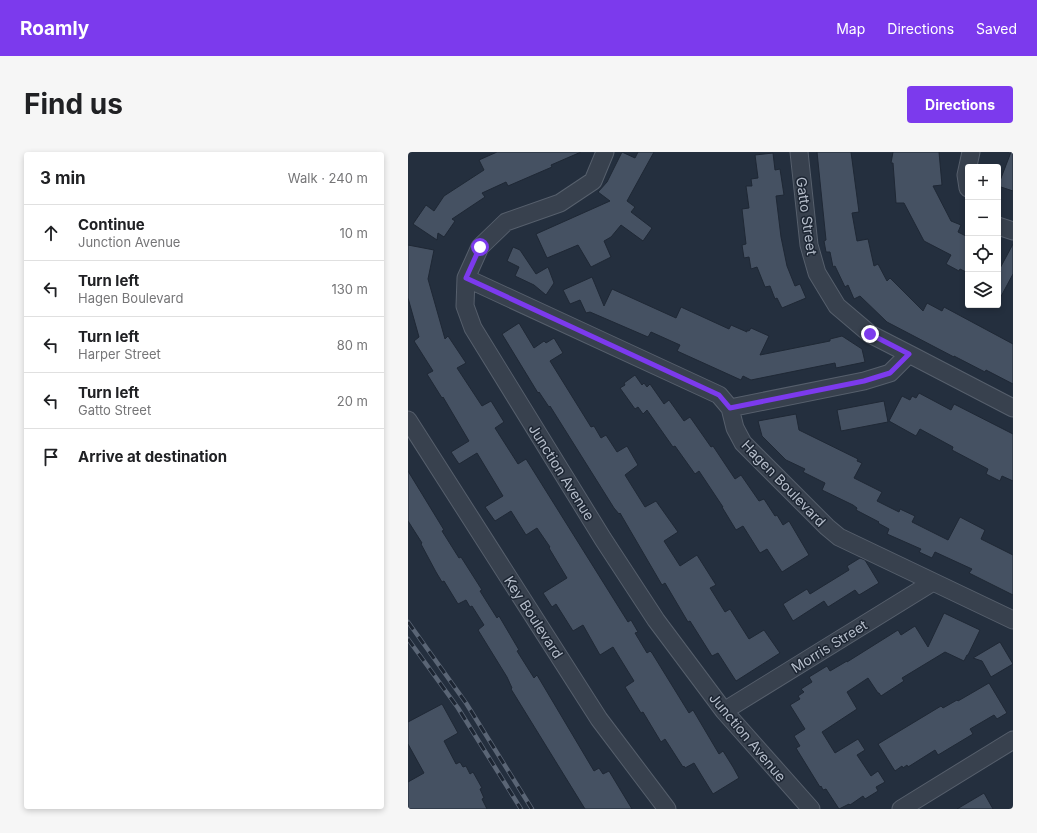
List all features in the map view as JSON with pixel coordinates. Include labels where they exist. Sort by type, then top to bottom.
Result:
[{"type":"street","name":"Junction Avenue","points":[[606,152],[593,181],[560,203],[506,222],[480,247],[466,278],[465,306],[473,328],[656,620],[724,711],[811,809]]},
{"type":"street","name":"Gatto Street","points":[[799,152],[809,245],[817,273],[837,306],[870,334],[1013,408]]},
{"type":"street","points":[[968,164],[971,152]]},
{"type":"street","points":[[1001,227],[1013,231]]},
{"type":"street","name":"Hagen Boulevard","points":[[466,278],[719,395],[730,408],[735,428],[743,443],[827,527],[839,537],[1013,620]]},
{"type":"street","points":[[730,408],[864,381],[890,373],[909,354]]},
{"type":"street","name":"Key Boulevard","points":[[408,420],[599,719],[667,809]]},
{"type":"street","name":"Morris Street","points":[[724,711],[933,582]]},
{"type":"street","points":[[907,808],[1013,740]]},
{"type":"building","points":[[497,152],[581,152],[551,165],[552,167],[508,186],[506,182],[482,193],[485,197],[452,219],[455,221],[444,237],[438,233],[437,240],[413,224],[426,205],[434,211],[444,196],[484,170],[479,160]]},
{"type":"building","points":[[622,152],[635,158],[638,152],[654,152],[627,201],[635,207],[631,212],[652,228],[643,241],[621,225],[611,237],[604,241],[611,257],[591,267],[578,245],[547,258],[536,234],[610,201],[598,192],[607,182]]},
{"type":"building","points":[[817,152],[851,152],[859,212],[852,213],[857,241],[868,239],[874,266],[878,264],[887,281],[890,278],[923,311],[927,303],[942,311],[944,307],[1013,344],[1013,384],[986,370],[985,372],[954,357],[887,322],[860,296],[854,299],[848,285],[845,287],[835,266],[833,267],[830,252],[826,252]]},
{"type":"building","points":[[893,152],[939,152],[942,185],[933,186],[951,221],[961,225],[958,232],[965,236],[965,272],[960,269],[959,271],[946,264],[951,255],[924,241],[904,203],[896,203],[893,163],[891,163]]},
{"type":"building","points":[[1011,152],[1013,152],[1013,191],[1001,187],[1001,178]]},
{"type":"building","points":[[773,153],[775,170],[780,169],[784,195],[776,196],[781,237],[787,266],[795,286],[800,284],[806,298],[782,308],[777,298],[775,299],[770,286],[765,287],[757,267],[751,269],[749,257],[744,258],[742,245],[746,244],[742,209],[749,208],[746,186],[752,186],[751,179],[758,178],[755,155]]},
{"type":"building","points":[[1013,244],[1013,274],[1001,296],[1001,272],[1001,266]]},
{"type":"building","points":[[408,245],[434,250],[428,279],[445,339],[448,336],[466,363],[457,368],[482,406],[491,401],[504,422],[495,428],[518,464],[526,459],[628,622],[631,620],[638,632],[635,633],[647,653],[650,651],[652,653],[689,713],[693,710],[719,754],[723,751],[733,767],[739,778],[713,794],[694,763],[685,768],[684,766],[683,767],[665,739],[661,742],[643,712],[641,713],[625,687],[634,681],[613,647],[600,655],[583,625],[573,631],[556,604],[552,607],[543,593],[567,578],[549,548],[550,547],[537,528],[526,535],[511,511],[495,521],[485,507],[503,496],[477,453],[459,464],[451,452],[469,441],[443,397],[442,398],[427,374],[433,371],[414,341],[419,337],[408,298]]},
{"type":"building","points":[[513,247],[520,250],[536,274],[548,267],[554,283],[546,295],[534,285],[515,276],[519,267],[507,261]]},
{"type":"building","points":[[592,277],[604,306],[612,289],[676,318],[681,307],[729,329],[731,325],[747,332],[747,330],[749,331],[751,328],[769,336],[760,355],[830,341],[830,339],[842,336],[862,349],[865,362],[836,368],[835,363],[751,380],[743,376],[741,380],[677,351],[680,345],[651,332],[648,337],[590,312],[586,313],[580,300],[570,304],[563,290]]},
{"type":"building","points":[[519,323],[534,348],[544,341],[546,343],[554,338],[563,353],[550,361],[591,427],[594,426],[601,438],[606,435],[617,452],[627,446],[638,465],[625,475],[645,507],[656,501],[678,532],[664,541],[680,566],[697,555],[716,585],[710,588],[725,612],[730,609],[749,639],[764,630],[780,653],[736,681],[718,653],[712,656],[690,621],[688,622],[665,583],[662,585],[620,513],[619,514],[614,508],[550,406],[549,407],[539,392],[538,393],[502,334]]},
{"type":"building","points":[[635,375],[642,385],[644,383],[647,387],[650,384],[664,404],[669,400],[684,421],[690,417],[711,447],[713,446],[735,479],[741,475],[759,501],[764,499],[783,525],[789,521],[809,555],[782,572],[767,549],[760,553],[743,526],[736,530],[723,507],[699,471],[695,474],[675,446],[673,447],[647,410],[643,414],[638,407],[635,409],[620,388]]},
{"type":"building","points":[[919,393],[951,410],[954,404],[1013,434],[1013,481],[1002,476],[1000,481],[986,474],[988,469],[952,450],[953,447],[920,429],[916,436],[889,421],[902,396],[910,400],[912,396],[916,398]]},
{"type":"building","points":[[884,401],[888,422],[841,431],[837,410]]},
{"type":"building","points":[[796,414],[799,430],[858,459],[857,461],[862,463],[854,478],[882,492],[877,501],[899,512],[900,509],[915,516],[912,522],[948,540],[960,517],[985,530],[981,539],[1013,555],[1013,595],[969,573],[972,569],[935,552],[932,558],[919,552],[921,549],[887,534],[889,529],[856,510],[857,508],[853,505],[822,490],[825,483],[803,472],[805,469],[786,460],[762,436],[758,421]]},
{"type":"building","points":[[408,471],[444,530],[442,531],[482,590],[480,591],[497,618],[499,616],[519,650],[517,651],[534,678],[537,675],[594,771],[599,768],[603,774],[609,771],[632,809],[585,809],[511,689],[512,688],[507,677],[478,630],[484,625],[472,606],[470,607],[466,600],[458,604],[444,581],[442,582],[421,544],[422,543],[408,521]]},
{"type":"building","points":[[860,558],[865,560],[879,583],[859,595],[855,590],[828,607],[824,601],[793,621],[783,604],[807,589],[810,594],[849,570],[847,566]]},
{"type":"building","points":[[944,613],[980,630],[964,661],[945,652],[902,678],[904,681],[881,696],[868,678],[847,692],[857,709],[822,732],[835,753],[858,739],[865,750],[857,755],[871,776],[878,771],[885,782],[876,787],[878,791],[865,799],[863,796],[850,805],[849,804],[839,809],[826,789],[823,790],[821,786],[820,787],[796,748],[800,746],[794,736],[805,729],[790,705],[800,699],[798,696],[804,692],[801,689],[812,682],[809,677],[827,666],[830,671],[898,630],[901,635],[915,626],[928,647]]},
{"type":"building","points":[[1000,642],[1013,664],[991,677],[982,661],[973,658]]},
{"type":"building","points":[[989,683],[1007,713],[997,719],[994,715],[970,729],[973,734],[938,755],[935,750],[908,767],[907,765],[903,768],[902,766],[895,771],[878,744],[941,706],[943,708],[957,700],[958,701]]},
{"type":"building","points":[[442,704],[458,733],[444,741],[456,764],[460,762],[463,767],[466,766],[470,774],[473,772],[482,788],[480,789],[484,798],[482,799],[487,809],[408,809],[408,782],[424,773],[408,744],[408,722]]},
{"type":"building","points":[[984,793],[993,809],[957,809]]},
{"type":"railway","points":[[408,622],[466,703],[532,809]]},
{"type":"railway","points":[[408,639],[458,708],[521,809]]},
{"type":"route","points":[[480,247],[466,278],[719,395],[730,408],[864,381],[890,373],[909,354],[870,334]]}]
